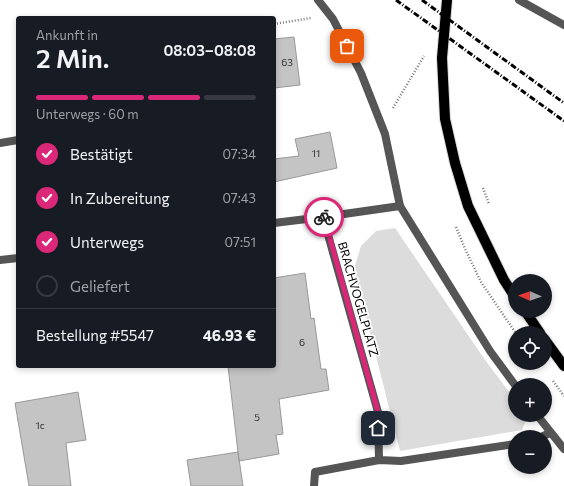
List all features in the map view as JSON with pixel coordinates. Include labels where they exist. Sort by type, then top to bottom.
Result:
[{"type":"main road","points":[[447,0],[442,58],[445,119],[455,163],[468,206],[508,286]]},
{"type":"main road","points":[[552,350],[564,366]]},
{"type":"street","points":[[318,0],[333,19],[361,73],[385,134],[400,206],[490,351],[510,378]]},
{"type":"street","points":[[519,0],[564,25]]},
{"type":"street","points":[[0,143],[16,140]]},
{"type":"street","points":[[276,223],[400,206]]},
{"type":"street","name":"BRACHVOGELPLATZ","points":[[323,217],[378,412],[379,460]]},
{"type":"street","points":[[0,260],[16,258]]},
{"type":"street","points":[[552,435],[564,449]]},
{"type":"street","points":[[314,486],[315,472],[379,460],[401,461],[508,445]]},
{"type":"path","points":[[276,24],[330,15]]},
{"type":"path","points":[[392,109],[423,56]]},
{"type":"path","points":[[482,186],[490,207]]},
{"type":"shaded area","points":[[395,228],[483,357],[508,391],[508,422],[525,422],[522,430],[508,430],[508,432],[400,451],[354,269],[361,246],[376,231]]},
{"type":"building","points":[[294,37],[300,85],[276,88],[276,39]]},
{"type":"building","points":[[330,132],[337,168],[276,182],[276,159],[299,156],[295,139]]},
{"type":"building","points":[[305,273],[311,319],[314,318],[321,369],[326,369],[329,390],[279,399],[283,434],[276,435],[279,454],[239,461],[228,368],[276,368],[276,278]]},
{"type":"building","points":[[78,392],[86,440],[66,443],[71,486],[29,486],[15,403]]},
{"type":"building","points":[[238,452],[243,486],[191,486],[187,460]]},
{"type":"railway","points":[[396,0],[564,121]]},
{"type":"railway","points":[[422,0],[564,103]]},
{"type":"way so far","points":[[324,217],[400,206],[385,134],[361,73],[347,46]]},
{"type":"route","points":[[324,217],[378,412],[378,428]]}]
